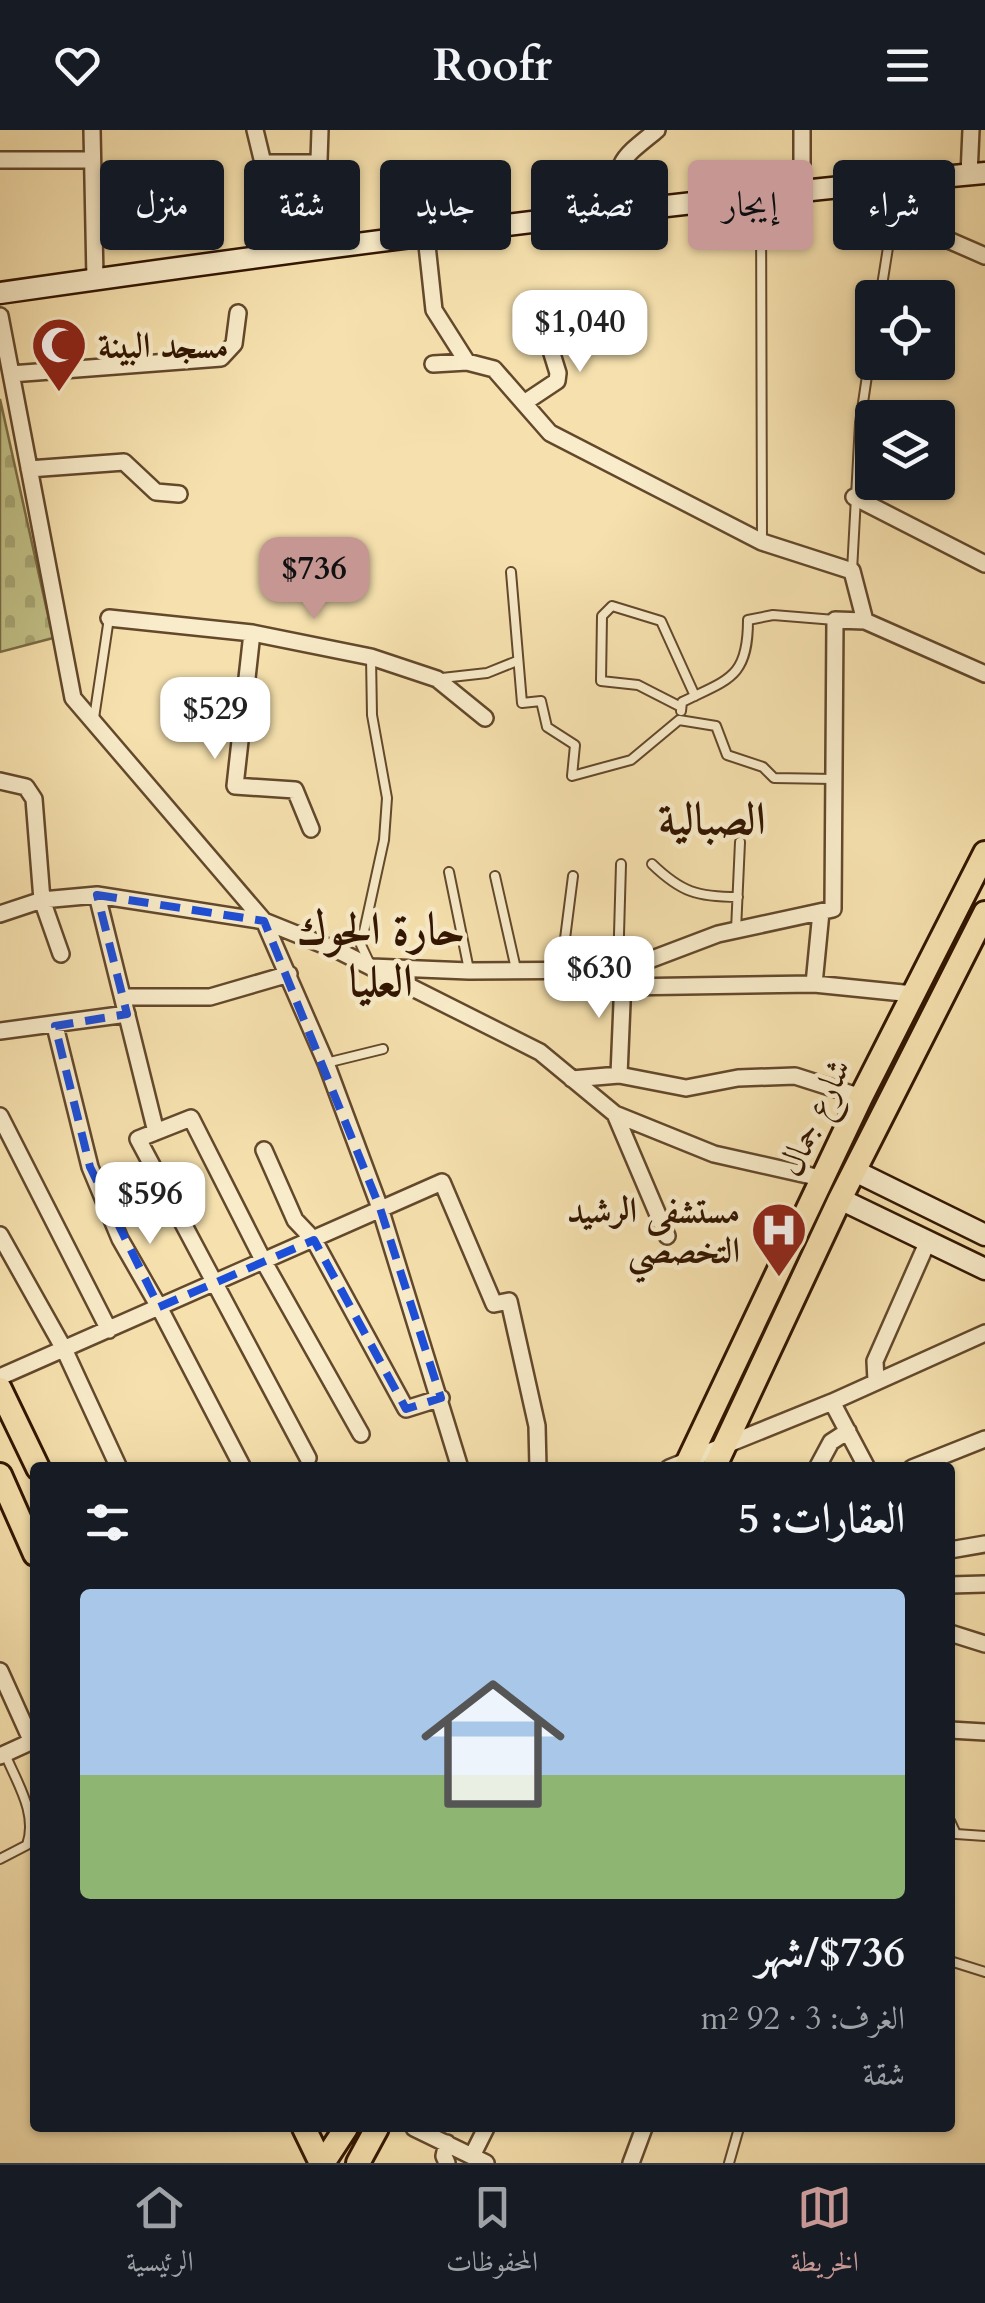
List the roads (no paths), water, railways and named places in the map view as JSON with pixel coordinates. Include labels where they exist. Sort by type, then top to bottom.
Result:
[{"type":"main road","name":"شارع جمال","points":[[683,1462],[985,853]]},
{"type":"main road","name":"شارع جمال","points":[[717,1462],[840,1199],[985,914]]},
{"type":"main road","points":[[0,1389],[35,1462]]},
{"type":"main road","points":[[0,1475],[30,1543]]},
{"type":"main road","points":[[306,2132],[322,2163],[344,2132]]},
{"type":"main road","points":[[349,2132],[361,2161]]},
{"type":"main road","points":[[361,2161],[375,2132]]},
{"type":"street","points":[[92,130],[95,280]]},
{"type":"street","points":[[255,130],[262,160]]},
{"type":"street","points":[[319,160],[320,130]]},
{"type":"street","points":[[622,160],[657,130]]},
{"type":"street","points":[[802,130],[802,160]]},
{"type":"street","points":[[972,130],[977,174]]},
{"type":"street","points":[[0,160],[92,160]]},
{"type":"street","points":[[955,243],[985,256]]},
{"type":"street","points":[[258,250],[258,256]]},
{"type":"street","points":[[0,293],[316,250]]},
{"type":"street","points":[[428,250],[434,310],[467,362]]},
{"type":"street","points":[[11,374],[221,358],[234,344],[238,313]]},
{"type":"street","points":[[524,403],[557,381],[540,314]]},
{"type":"street","points":[[0,316],[73,698],[264,921],[326,1063],[380,1208],[458,1462]]},
{"type":"street","points":[[433,364],[467,362],[494,369],[550,433],[762,542],[852,572],[865,621]]},
{"type":"street","points":[[29,469],[124,462],[156,492],[179,494]]},
{"type":"street","points":[[854,497],[985,564]]},
{"type":"street","points":[[108,618],[252,633],[371,657],[438,679],[486,718]]},
{"type":"street","points":[[371,967],[620,970],[736,930],[833,910],[835,620],[865,621],[985,674]]},
{"type":"street","points":[[252,633],[235,786],[295,790],[311,829]]},
{"type":"street","points":[[0,781],[26,787],[34,799],[42,900],[62,954]]},
{"type":"street","points":[[97,895],[156,1132]]},
{"type":"street","points":[[0,914],[42,900],[97,895],[264,921],[371,967],[540,1052],[614,1114],[714,1154],[825,1179]]},
{"type":"street","points":[[814,984],[821,912]]},
{"type":"street","points":[[619,1075],[620,970]]},
{"type":"street","points":[[0,1030],[54,1026],[124,1006],[210,996],[289,974]]},
{"type":"street","points":[[622,987],[814,984],[914,994]]},
{"type":"street","points":[[54,1026],[90,1167],[120,1239],[240,1462]]},
{"type":"street","points":[[572,1079],[619,1075],[686,1088],[738,1078],[795,1076],[861,1097]]},
{"type":"street","points":[[614,1114],[667,1236]]},
{"type":"street","points":[[0,1116],[109,1330]]},
{"type":"street","points":[[308,1458],[138,1139],[191,1118],[264,1262],[361,1434]]},
{"type":"street","points":[[264,1150],[295,1220],[314,1240],[406,1409],[440,1398]]},
{"type":"street","points":[[855,1171],[985,1235]]},
{"type":"street","points":[[0,1377],[442,1182],[494,1304],[510,1301],[536,1426],[538,1462]]},
{"type":"street","points":[[840,1199],[985,1269]]},
{"type":"street","points":[[0,1235],[64,1349],[116,1462]]},
{"type":"street","points":[[876,1381],[875,1360],[928,1241]]},
{"type":"street","points":[[687,1462],[985,1333]]},
{"type":"street","points":[[832,1402],[864,1462]]},
{"type":"street","points":[[821,1462],[831,1442],[848,1431]]},
{"type":"street","points":[[927,1462],[985,1439]]},
{"type":"street","points":[[955,1549],[985,1544]]},
{"type":"street","points":[[955,1585],[985,1584]]},
{"type":"street","points":[[955,1635],[985,1644]]},
{"type":"street","points":[[0,1670],[30,1735]]},
{"type":"street","points":[[955,1730],[985,1732]]},
{"type":"street","points":[[2,1755],[30,1742]]},
{"type":"street","points":[[423,2132],[479,2159],[485,2132]]},
{"type":"street","points":[[631,2163],[643,2132]]},
{"type":"street","points":[[446,2163],[448,2143]]},
{"type":"lane","points":[[761,250],[762,542]]},
{"type":"lane","points":[[883,280],[888,250]]},
{"type":"lane","points":[[852,572],[854,497],[866,380]]},
{"type":"lane","points":[[510,572],[522,703],[542,700],[547,727],[575,746],[572,776],[631,760],[679,720],[682,702],[736,674],[748,651],[748,620],[773,616],[835,620]]},
{"type":"lane","points":[[681,707],[638,685],[600,682],[602,616],[612,606],[661,621],[695,696]]},
{"type":"lane","points":[[93,721],[108,618]]},
{"type":"lane","points":[[371,657],[372,714],[387,798],[384,840],[361,945],[371,967]]},
{"type":"lane","points":[[438,679],[486,673],[517,661]]},
{"type":"lane","points":[[679,720],[716,726],[727,755],[763,768],[774,778],[834,780]]},
{"type":"lane","points":[[736,930],[740,842]]},
{"type":"lane","points":[[620,864],[620,970]]},
{"type":"lane","points":[[652,864],[675,886],[706,897],[738,897]]},
{"type":"lane","points":[[448,872],[469,971]]},
{"type":"lane","points":[[496,876],[516,970]]},
{"type":"lane","points":[[561,970],[572,876]]},
{"type":"lane","points":[[326,1063],[383,1049]]},
{"type":"lane","points":[[2,1755],[30,1815]]},
{"type":"lane","points":[[955,1832],[985,1836]]},
{"type":"lane","points":[[0,1859],[26,1845],[30,1835]]},
{"type":"lane","points":[[955,1963],[985,1972]]},
{"type":"lane","points":[[728,2163],[738,2132]]},
{"type":"place","name":"مسجد البينة","points":[[59,394]]},
{"type":"place","name":"مستشفى الرشيد التخصصي","points":[[779,1279]]},
{"type":"district","name":"الصبالية","points":[[712,818]]},
{"type":"district","name":"حارة الحوك العليا","points":[[381,954]]}]
